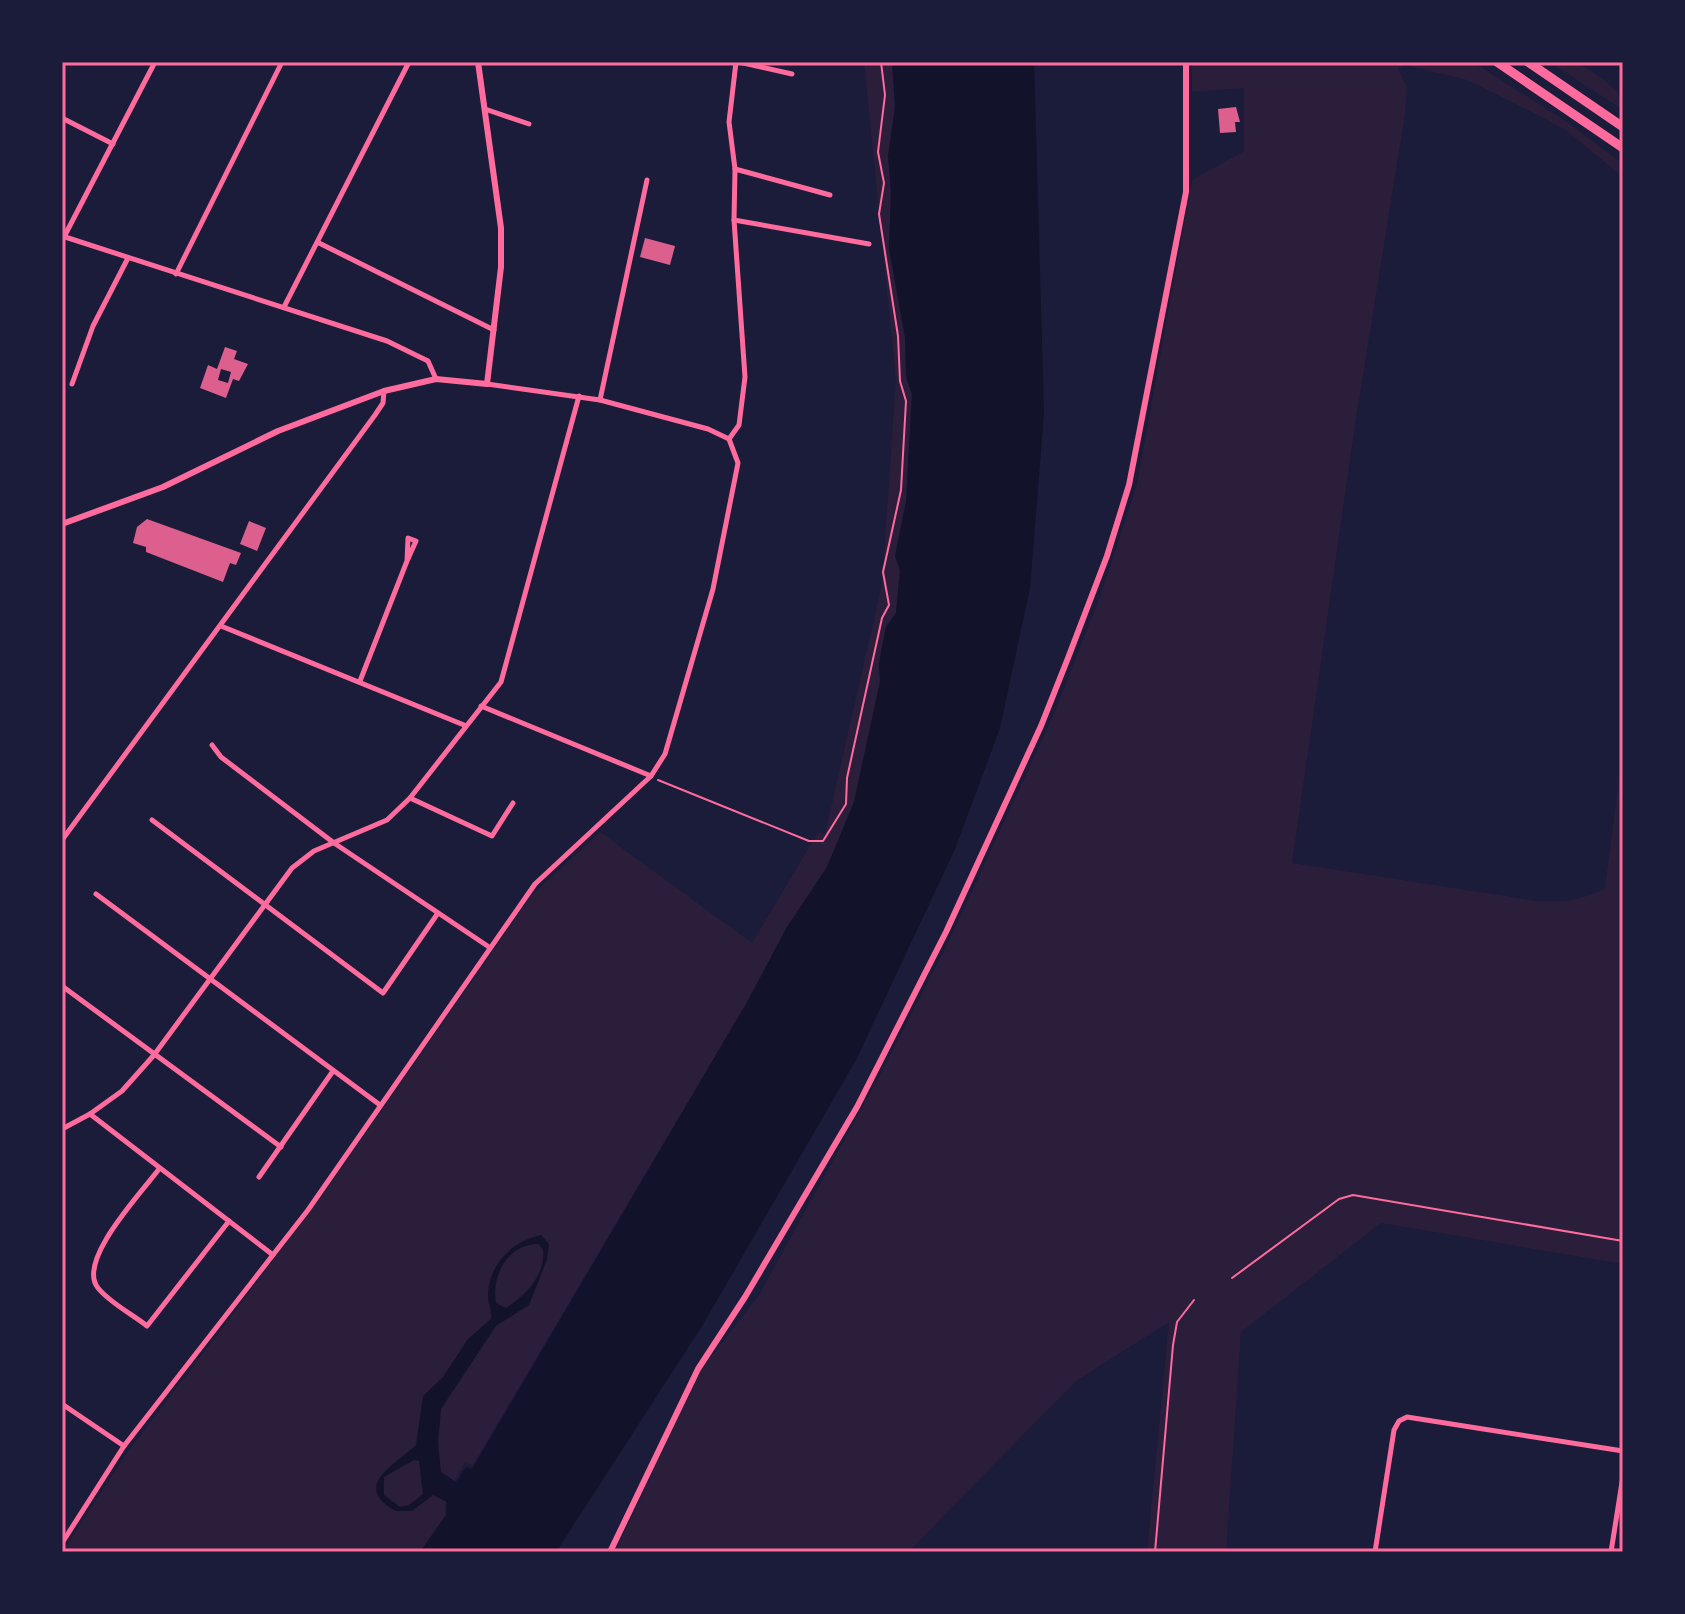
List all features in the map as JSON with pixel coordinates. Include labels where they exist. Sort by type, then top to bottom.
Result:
[{"type":"highway","points":[[1497,62],[1623,148]]},
{"type":"highway","points":[[1528,62],[1623,127]]},
{"type":"street","points":[[155,62],[63,236],[176,274],[285,305],[418,355],[433,367],[436,379]]},
{"type":"street","points":[[176,274],[282,62]]},
{"type":"street","points":[[285,305],[409,62]]},
{"type":"street","points":[[478,62],[501,228],[487,384]]},
{"type":"street","points":[[729,439],[739,425],[745,377],[734,220],[735,169],[729,122],[738,62],[792,74]]},
{"type":"street","points":[[610,1552],[698,1369],[745,1297],[857,1107],[946,932],[1041,726],[1107,556],[1129,485],[1186,192],[1186,62]]},
{"type":"street","points":[[485,109],[529,124]]},
{"type":"street","points":[[62,118],[113,144]]},
{"type":"street","points":[[735,169],[830,195]]},
{"type":"street","points":[[600,400],[647,180]]},
{"type":"street","points":[[734,220],[869,244]]},
{"type":"street","points":[[319,243],[494,330]]},
{"type":"street","points":[[72,384],[93,326],[128,258]]},
{"type":"street","points":[[62,524],[163,487],[278,431],[384,391],[436,379],[579,396],[708,429],[729,439],[738,463],[713,589],[665,754],[654,778],[544,875],[489,947],[273,1255],[124,1446],[62,1543]]},
{"type":"street","points":[[62,840],[375,415],[383,403],[384,391]]},
{"type":"street","points":[[62,1129],[122,1091],[154,1055],[292,868],[314,851],[387,820],[410,798],[464,725],[501,682],[579,396]]},
{"type":"street","points":[[360,681],[407,561]]},
{"type":"street","points":[[221,626],[464,725]]},
{"type":"street","points":[[481,706],[654,778]]},
{"type":"street","points":[[212,745],[221,757],[334,843],[489,947]]},
{"type":"street","points":[[410,798],[492,836],[513,803]]},
{"type":"street","points":[[152,820],[383,993],[438,913]]},
{"type":"street","points":[[96,894],[380,1105]]},
{"type":"street","points":[[62,986],[281,1147]]},
{"type":"street","points":[[259,1177],[333,1071]]},
{"type":"street","points":[[90,1114],[273,1255]]},
{"type":"street","points":[[159,1169],[99,1249],[92,1271],[97,1287],[145,1324],[229,1221]]},
{"type":"street","points":[[62,1404],[124,1446]]},
{"type":"street","points":[[1375,1552],[1394,1430],[1399,1421],[1407,1417],[1623,1451]]},
{"type":"street","points":[[1611,1552],[1623,1476]]},
{"type":"path","points":[[654,778],[809,841],[823,841],[844,809],[847,778],[882,618],[889,605],[883,572],[901,490],[906,401],[900,381],[898,336],[879,214],[884,183],[878,152],[885,95],[881,62]]},
{"type":"path","points":[[1232,1278],[1339,1199],[1353,1195],[1623,1241]]},
{"type":"path","points":[[1155,1552],[1173,1345],[1177,1322],[1194,1300]]},
{"type":"shaded area","points":[[864,62],[892,62],[895,107],[888,156],[891,192],[889,248],[906,338],[906,377],[912,394],[906,502],[895,556],[900,570],[896,613],[886,627],[879,663],[880,682],[854,802],[827,867],[787,927],[746,1004],[473,1465],[465,1463],[457,1476],[448,1495],[446,1515],[420,1552],[62,1552],[127,1453],[322,1196],[532,895],[600,832],[752,943],[818,832],[825,834],[882,584],[896,379]]},
{"type":"shaded area","points":[[892,62],[1034,62],[1044,413],[1030,588],[1000,728],[955,849],[856,1060],[702,1326],[556,1552],[420,1552],[446,1515],[447,1502],[433,1495],[412,1511],[396,1511],[383,1502],[377,1493],[377,1484],[389,1468],[416,1445],[423,1396],[443,1377],[468,1339],[491,1319],[488,1293],[498,1263],[512,1248],[531,1238],[541,1235],[549,1244],[547,1259],[529,1305],[496,1326],[441,1409],[438,1443],[441,1472],[456,1482],[466,1467],[472,1469],[746,1004],[787,927],[827,867],[854,802],[880,682],[879,663],[886,627],[896,613],[900,570],[895,556],[906,502],[912,394],[906,377],[905,338],[889,248],[891,192],[888,156],[895,107]],"holes":[[[538,1244],[543,1249],[538,1276],[521,1297],[506,1308],[496,1303],[496,1282],[504,1263],[518,1249]],[[414,1460],[419,1461],[423,1494],[409,1505],[400,1507],[384,1495],[384,1477]]]},
{"type":"shaded area","points":[[1192,62],[1473,62],[1570,124],[1623,164],[1623,177],[1564,129],[1467,80],[1405,65],[1398,68],[1407,87],[1405,114],[1355,425],[1292,863],[1537,901],[1564,901],[1588,896],[1605,888],[1623,749],[1623,1264],[1381,1223],[1241,1332],[1226,1552],[1147,1552],[1169,1322],[1076,1381],[908,1552],[615,1552],[701,1370],[759,1295],[880,1075],[948,943],[1053,716],[1100,597],[1137,484],[1192,180],[1244,151],[1244,88],[1192,92]]},
{"type":"shaded area","points":[[1550,62],[1574,64],[1591,70],[1623,97],[1623,110]]},
{"type":"building","points":[[1236,107],[1240,122],[1235,122],[1236,132],[1220,133],[1218,109]]},
{"type":"building","points":[[645,238],[675,246],[670,265],[640,257]]},
{"type":"building","points":[[225,347],[237,351],[234,359],[248,364],[239,381],[233,379],[226,398],[200,388],[208,365],[217,369]],"holes":[[[221,369],[231,372],[228,383],[218,380]]]},
{"type":"building","points":[[147,519],[241,553],[236,565],[230,563],[223,582],[146,552],[146,547],[133,543],[137,527]]},
{"type":"building","points":[[249,521],[266,528],[257,551],[240,544]]}]
